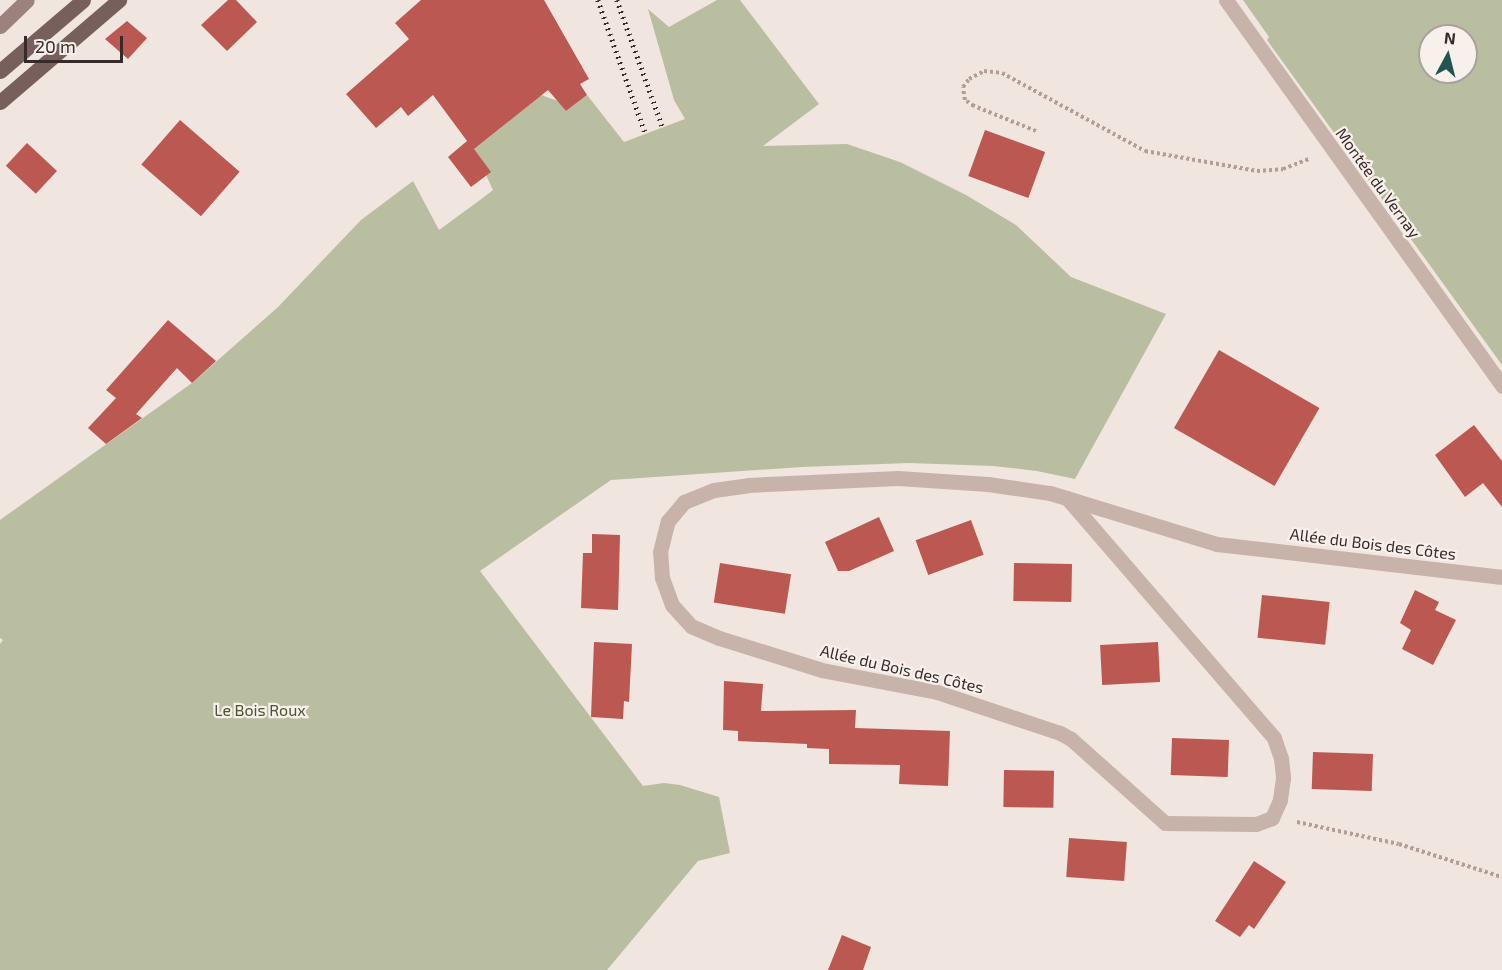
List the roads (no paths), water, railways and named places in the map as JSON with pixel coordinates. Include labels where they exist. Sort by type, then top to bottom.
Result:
[{"type":"main road","points":[[0,26],[27,0]]},
{"type":"main road","points":[[0,71],[83,0]]},
{"type":"main road","points":[[0,102],[119,0]]},
{"type":"street","name":"Montée du Vernay","points":[[1226,0],[1502,386]]},
{"type":"street","name":"Allée du Bois des Côtes","points":[[1067,498],[1274,738],[1281,758],[1283,778],[1280,800],[1272,818],[1256,824],[1165,823],[1071,739],[1060,733],[937,692],[822,670],[719,638],[691,626],[672,605],[662,578],[660,552],[668,521],[684,502],[714,490],[748,485],[898,478],[988,484],[1050,493],[1067,498],[1217,544],[1502,577]]},
{"type":"railway","points":[[598,0],[646,135]]},
{"type":"railway","points":[[617,0],[663,128]]},
{"type":"park label","name":"Le Bois Roux","points":[[260,710]]}]
